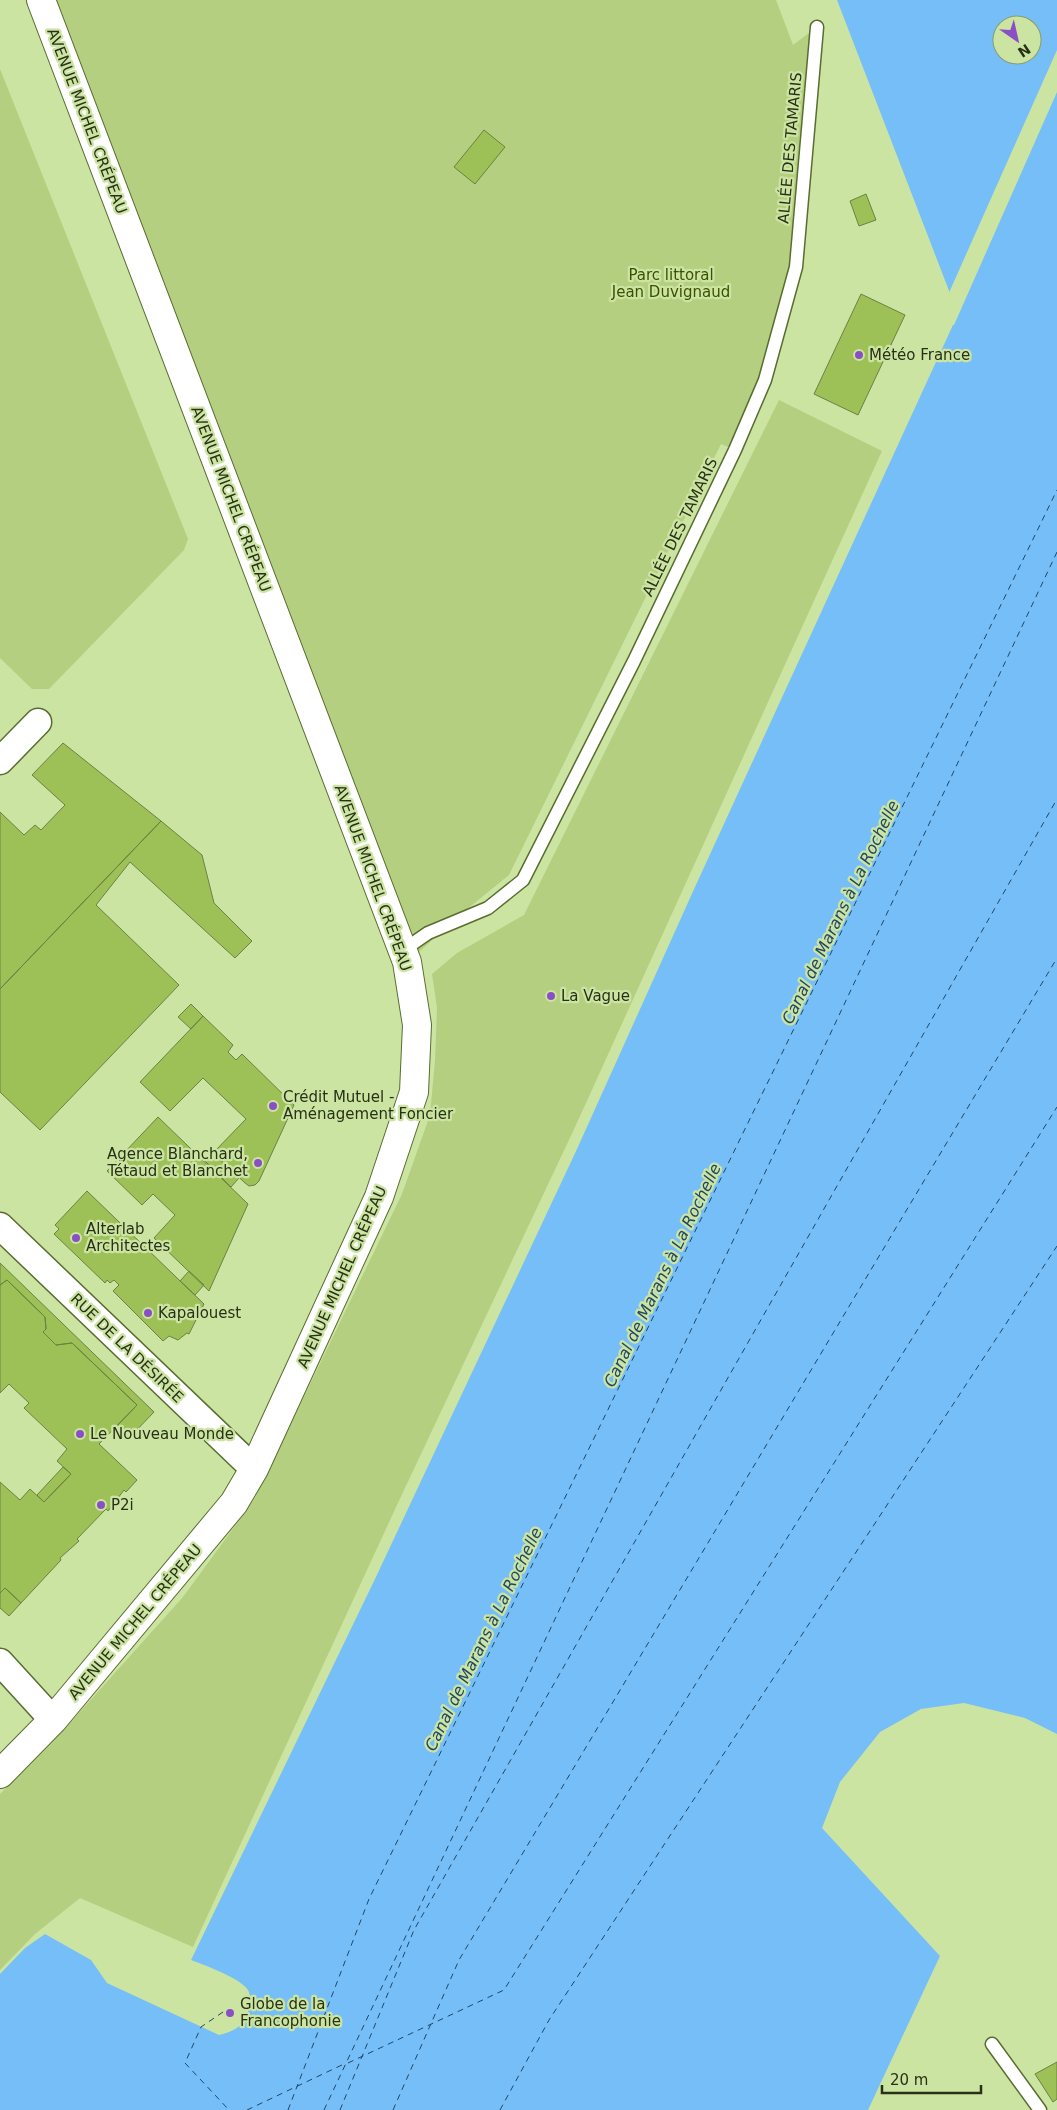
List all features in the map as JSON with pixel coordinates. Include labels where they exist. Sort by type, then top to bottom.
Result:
[{"type":"street","name":"AVENUE MICHEL CRÉPEAU","points":[[0,1774],[53,1720],[234,1503],[254,1469],[379,1197],[414,1092],[417,1025],[407,962],[41,0]]},
{"type":"street","points":[[0,761],[38,722]]},
{"type":"street","name":"RUE DE LA DÉSIRÉE","points":[[0,1226],[254,1469]]},
{"type":"street","points":[[0,1662],[53,1720]]},
{"type":"lane","name":"ALLÉE DES TAMARIS","points":[[402,952],[428,933],[488,908],[523,880],[634,661],[766,380],[796,267],[817,27]]},
{"type":"lane","points":[[992,2044],[1040,2110]]},
{"type":"green space","name":"Parc littoral Jean Duvignaud","points":[[41,0],[776,0],[793,45],[817,27],[796,267],[778,340],[735,450],[721,444],[509,875],[461,914],[408,962]]},
{"type":"green space","points":[[0,69],[188,539],[184,550],[49,689],[32,689],[0,658]]},
{"type":"green space","points":[[779,400],[882,451],[576,1125],[397,1505],[193,1947],[80,1898],[35,1934],[0,1970],[0,1794],[52,1743],[183,1597],[254,1500],[402,1194],[430,1115],[437,1008],[432,974],[457,953],[524,915]]},
{"type":"water","name":"Canal de Marans à La Rochelle","points":[[837,0],[1057,0],[1057,1734],[1025,1718],[964,1703],[921,1709],[880,1732],[840,1782],[822,1828],[940,1956],[868,2110],[0,2110],[0,1974],[25,1948],[45,1934],[91,1960],[107,1983],[219,2035],[237,2028],[244,2021],[250,2002],[249,1992],[246,1987],[232,1977],[191,1960],[375,1579],[577,1149],[958,314]]},
{"type":"pier","points":[[1057,50],[1057,92],[954,325],[951,324],[955,314],[948,295]]},
{"type":"building","points":[[484,130],[505,147],[475,184],[454,167]]},
{"type":"building","points":[[866,194],[876,220],[859,226],[850,201]]},
{"type":"building","name":"Météo France","points":[[861,294],[905,315],[858,415],[814,394]]},
{"type":"building","points":[[63,743],[161,821],[0,989],[0,812],[24,835],[35,825],[41,830],[65,805],[32,775]]},
{"type":"building","points":[[161,821],[202,855],[214,903],[252,941],[235,958],[130,862],[96,905],[179,985],[40,1130],[0,1092],[0,989]]},
{"type":"building","points":[[191,1004],[203,1016],[191,1029],[178,1017]]},
{"type":"building","points":[[203,1016],[233,1045],[228,1052],[236,1060],[242,1054],[294,1105],[259,1181],[255,1185],[249,1186],[245,1183],[213,1153],[246,1119],[203,1078],[170,1111],[140,1082]]},
{"type":"building","points":[[158,1117],[248,1204],[209,1291],[154,1238],[175,1215],[153,1194],[142,1205],[107,1171]]},
{"type":"building","points":[[213,1153],[239,1178],[231,1187],[205,1161]]},
{"type":"building","points":[[87,1191],[204,1304],[189,1334],[187,1333],[178,1340],[169,1336],[163,1341],[113,1291],[119,1285],[114,1280],[110,1283],[107,1280],[105,1283],[54,1234],[59,1229],[55,1225]]},
{"type":"building","points":[[0,1263],[154,1412],[130,1437],[118,1425],[137,1405],[72,1343],[56,1345],[43,1332],[46,1329],[45,1317],[7,1280],[0,1285]]},
{"type":"building","points":[[189,1271],[204,1285],[195,1295],[180,1281]]},
{"type":"building","name":"Le Nouveau Monde","points":[[7,1280],[45,1317],[46,1329],[43,1332],[56,1345],[72,1343],[137,1405],[99,1444],[137,1480],[126,1492],[124,1490],[108,1511],[106,1509],[77,1539],[79,1541],[60,1558],[61,1560],[21,1603],[5,1588],[0,1593],[0,1482],[20,1500],[30,1489],[44,1502],[71,1474],[57,1461],[67,1449],[24,1408],[29,1403],[9,1384],[0,1393],[0,1285]]},
{"type":"building","points":[[63,1467],[71,1474],[44,1502],[37,1495]]},
{"type":"building","points":[[5,1588],[21,1603],[9,1616],[0,1608],[0,1593]]},
{"type":"building","points":[[1057,2062],[1057,2099],[1053,2102],[1035,2074]]},
{"type":"ferry route","points":[[288,2110],[369,1899],[1057,490]]},
{"type":"ferry route","points":[[324,2110],[1057,552]]},
{"type":"ferry route","points":[[340,2110],[414,1930],[1057,799]]},
{"type":"ferry route","points":[[393,2110],[459,1960],[1057,958]]},
{"type":"ferry route","points":[[348,2063],[504,1990],[1057,1107]]},
{"type":"ferry route","points":[[500,2110],[549,2020],[1057,1246]]},
{"type":"ferry route","points":[[223,2012],[201,2027],[185,2063],[229,2110]]},
{"type":"ferry route","points":[[247,2110],[344,2064]]},
{"type":"place","name":"Météo France","points":[[859,355]]},
{"type":"place","name":"La Vague","points":[[551,996]]},
{"type":"place","name":"Crédit Mutuel - Aménagement Foncier","points":[[273,1106]]},
{"type":"place","name":"Agence Blanchard, Tétaud et Blanchet","points":[[258,1163]]},
{"type":"place","name":"Alterlab Architectes","points":[[76,1238]]},
{"type":"place","name":"Kapalouest","points":[[148,1313]]},
{"type":"place","name":"Le Nouveau Monde","points":[[80,1434]]},
{"type":"place","name":"P2i","points":[[101,1505]]},
{"type":"place","name":"Globe de la Francophonie","points":[[230,2013]]}]
